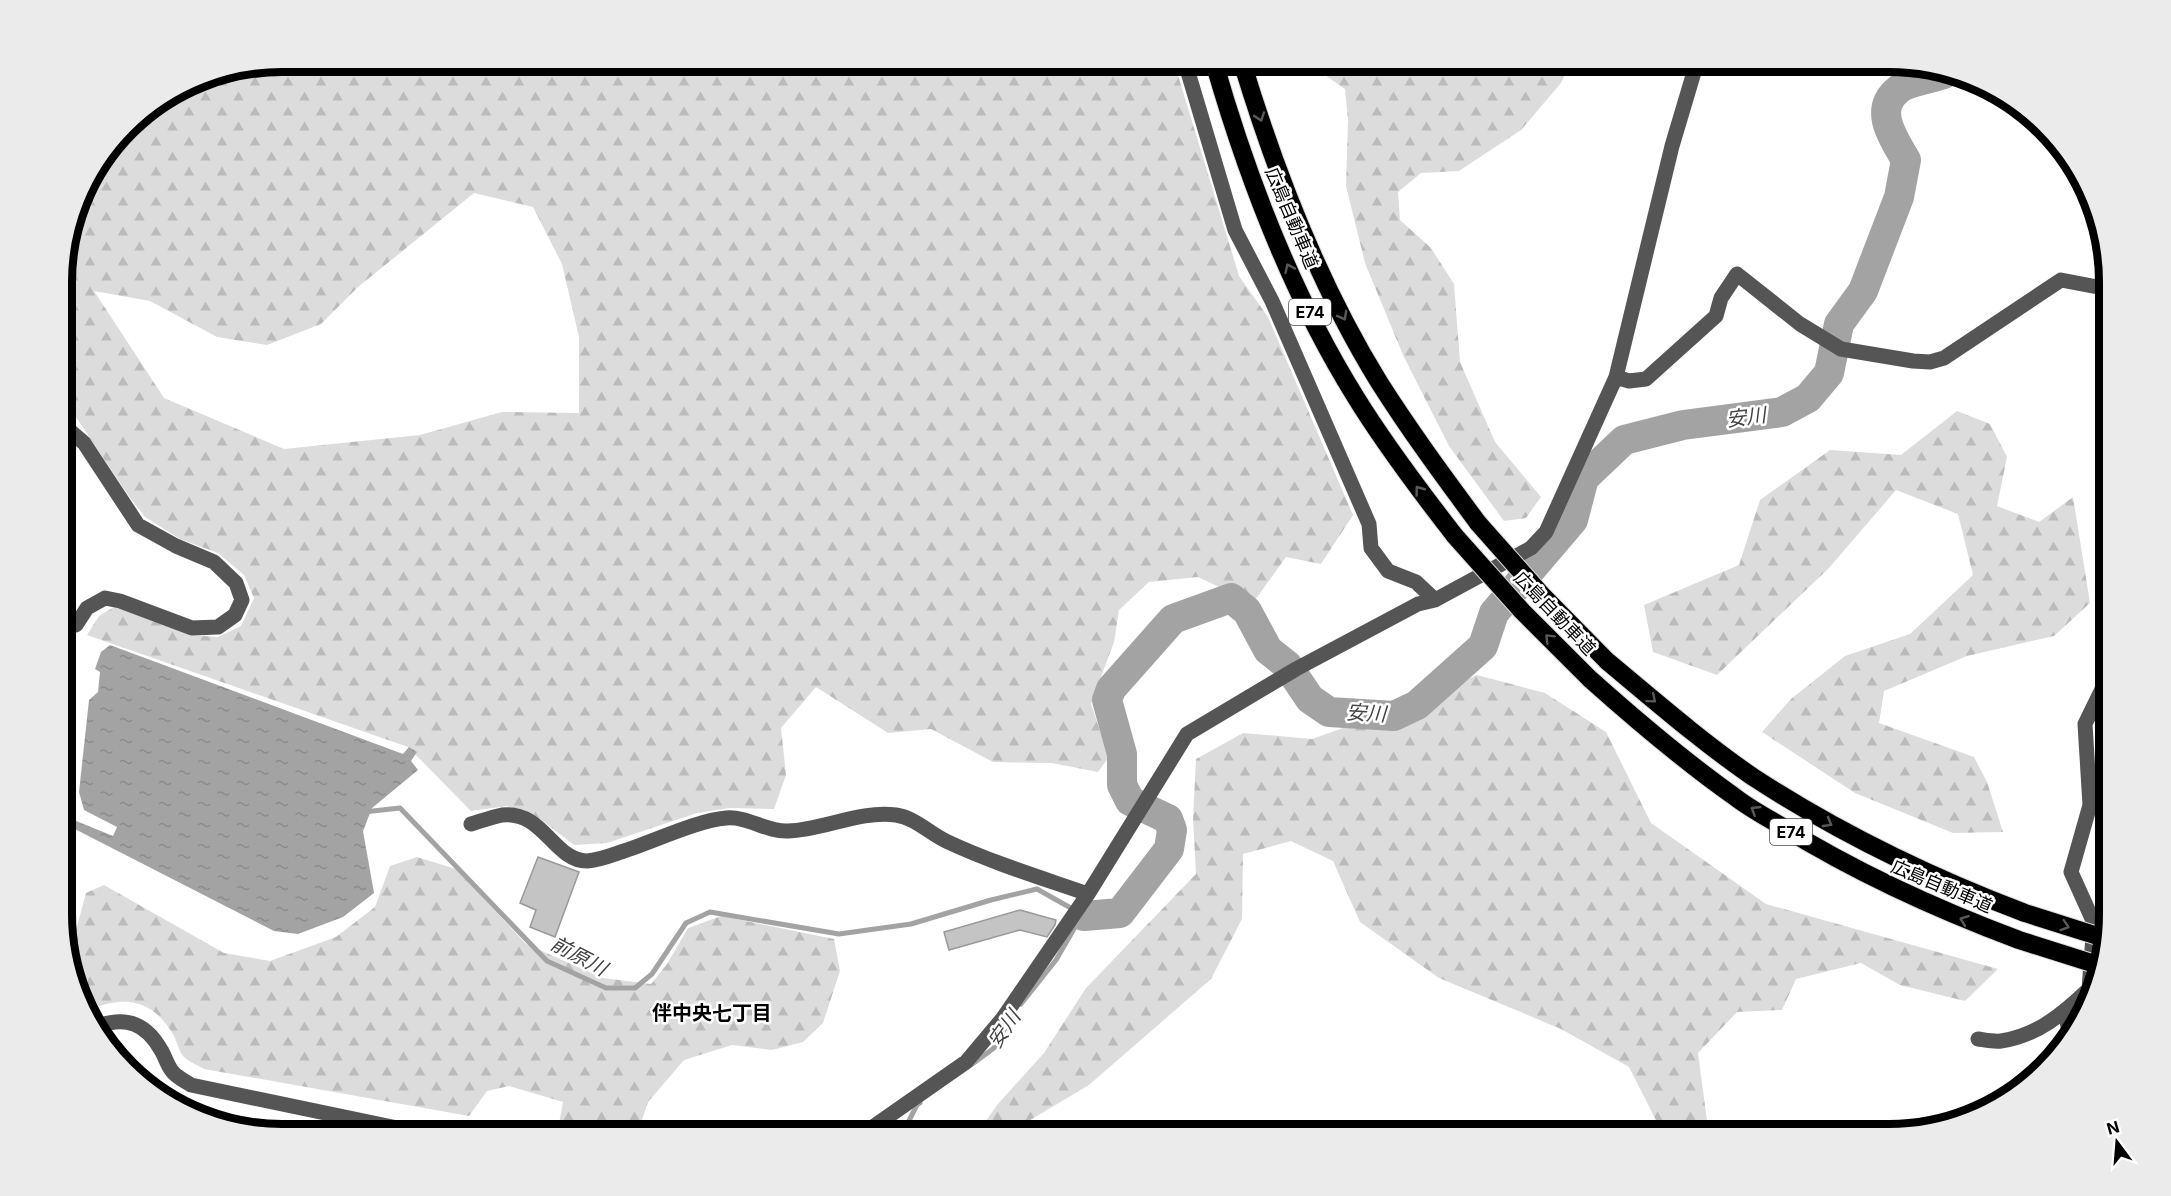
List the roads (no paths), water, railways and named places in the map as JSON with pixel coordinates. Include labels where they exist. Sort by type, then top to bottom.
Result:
[{"type":"highway","name":"広島自動車道","points":[[1217,72],[1232,124],[1269,225],[1313,319],[1354,394],[1402,468],[1455,537],[1522,612],[1590,679],[1660,741],[1736,799],[1816,848],[1888,886],[1958,918],[2019,940],[2093,963]]},
{"type":"highway","name":"広島自動車道","points":[[1245,72],[1258,115],[1295,212],[1337,306],[1378,381],[1425,453],[1478,523],[1541,594],[1607,661],[1687,728],[1753,776],[1819,817],[1901,862],[1968,891],[2025,913],[2098,936]]},
{"type":"street","points":[[1188,72],[1235,230],[1272,301],[1370,525],[1371,548],[1388,571],[1416,582],[1435,600]]},
{"type":"street","points":[[877,1124],[966,1062],[1004,1018],[1088,894],[1187,734],[1292,672],[1418,604],[1435,600],[1531,548],[1546,532],[1616,377],[1672,146],[1694,72]]},
{"type":"street","points":[[1616,377],[1629,381],[1646,379],[1716,316],[1721,298],[1737,274],[1800,324],[1835,346],[1913,361],[1930,362],[1944,358],[2061,280],[2099,287]]},
{"type":"street","points":[[72,433],[84,443],[138,525],[176,546],[214,562],[236,584],[242,600],[236,615],[218,627],[192,628],[120,601],[105,598],[87,608],[76,625]]},
{"type":"street","points":[[2090,974],[2094,923],[2071,872],[2090,805],[2085,724],[2099,696]]},
{"type":"street","points":[[471,824],[504,815],[525,819],[543,830],[564,854],[585,861],[607,857],[727,818],[747,820],[773,830],[788,831],[875,815],[897,815],[926,827],[945,841],[976,854],[1088,894]]},
{"type":"street","points":[[1978,1039],[2001,1041],[2037,1030],[2065,1012],[2082,995]]},
{"type":"street","points":[[2065,1012],[2068,1024]]},
{"type":"street","points":[[103,1024],[128,1020],[148,1032],[160,1047],[172,1072],[191,1085],[378,1124]]},
{"type":"water","points":[[110,645],[403,754],[409,747],[417,752],[411,761],[418,770],[372,808],[363,831],[374,893],[343,917],[298,934],[274,931],[72,828],[72,819],[113,836],[117,827],[84,810],[79,792],[89,700],[98,692],[100,672],[95,669],[101,652]]},
{"type":"waterway","name":"安川","points":[[1084,916],[1120,913],[1169,849],[1172,830],[1168,819],[1130,801],[1122,785],[1122,754],[1107,700],[1111,689],[1173,619],[1231,598],[1247,611],[1268,650],[1287,665],[1310,699],[1329,712],[1394,716],[1417,705],[1483,646],[1494,613],[1573,520],[1584,478],[1624,440],[1683,425],[1782,412],[1808,398],[1829,373],[1839,324],[1863,291],[1899,197],[1906,160],[1891,134],[1886,115],[1887,106],[1891,97],[1899,89],[1933,77]]},
{"type":"waterway","name":"前原川","points":[[364,812],[400,808],[547,961],[606,988],[635,988],[652,974],[686,923],[710,912],[839,934],[911,924],[1037,889],[1069,907]]},
{"type":"waterway","name":"安川","points":[[1021,1004],[1056,960],[1082,915]]},
{"type":"waterway","name":"安川","points":[[971,1065],[994,1048],[1009,1021]]},
{"type":"waterway","name":"安川","points":[[907,1124],[920,1103]]},
{"type":"district","name":"伴中央七丁目","points":[[712,1013]]}]
